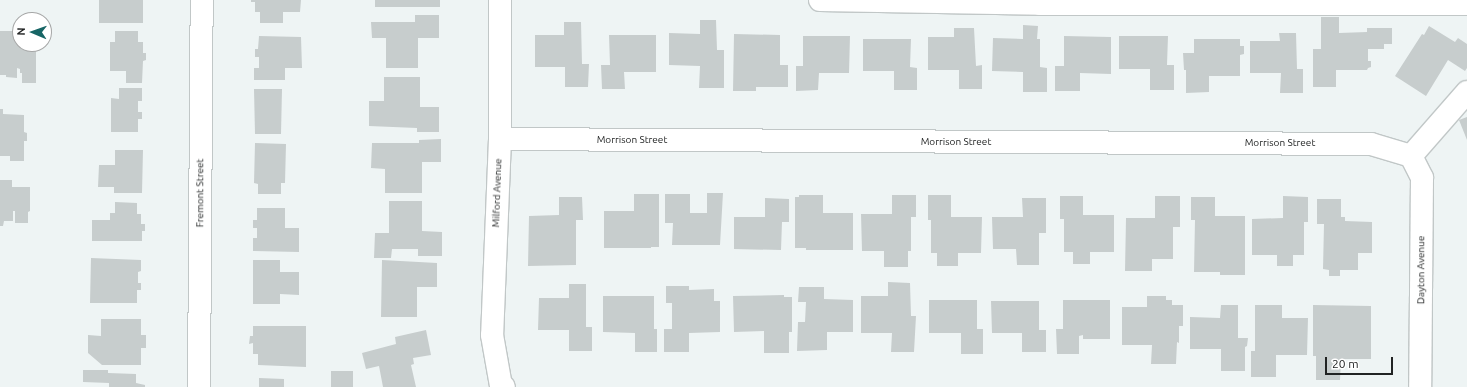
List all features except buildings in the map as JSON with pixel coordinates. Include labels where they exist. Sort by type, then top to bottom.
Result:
[{"type":"street","name":"Fremont Street","points":[[199,387],[202,0]]},
{"type":"street","name":"Milford Avenue","points":[[500,0],[500,139],[492,334],[502,386]]},
{"type":"street","points":[[820,0],[1040,4],[1467,4]]},
{"type":"street","points":[[1411,156],[1467,92]]},
{"type":"street","name":"Morrison Street","points":[[500,139],[1371,144],[1411,156]]},
{"type":"street","name":"Dayton Avenue","points":[[1411,156],[1422,178],[1420,387]]}]
